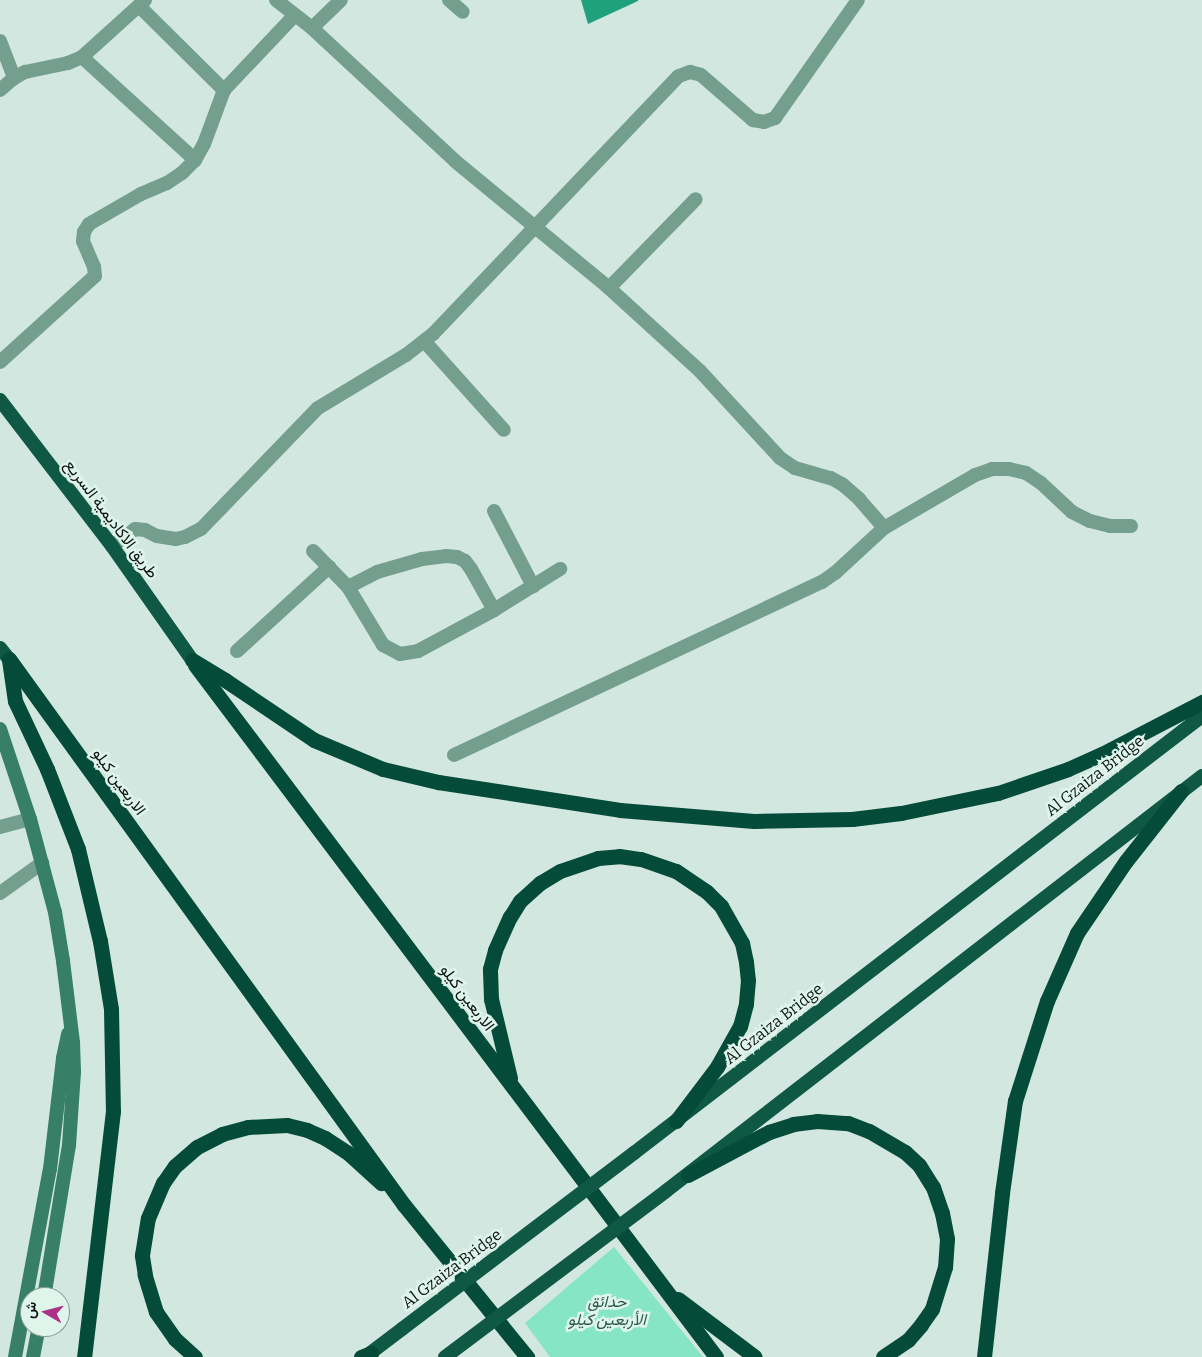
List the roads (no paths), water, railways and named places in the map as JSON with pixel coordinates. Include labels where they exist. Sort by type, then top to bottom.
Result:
[{"type":"highway","name":"طريق الاكاديمية السريع","points":[[0,400],[112,546],[192,660]]},
{"type":"highway","points":[[3,659],[18,707],[60,798],[80,857],[100,941],[110,1009],[113,1043],[113,1111],[84,1357]]},
{"type":"highway","name":"الاربعين كيلو","points":[[3,659],[404,1205],[527,1357]]},
{"type":"highway","points":[[192,660],[314,740],[383,769],[438,782],[620,810],[754,821],[803,821],[882,815],[950,804],[998,793],[1051,775],[1102,754],[1202,702]]},
{"type":"highway","name":"الاربعين كيلو","points":[[192,660],[716,1357]]},
{"type":"highway","name":"Al Gzaiza Bridge","points":[[366,1356],[676,1121],[1202,716]]},
{"type":"highway","points":[[445,1357],[666,1191],[1202,776]]},
{"type":"highway","points":[[984,1357],[1002,1193],[1015,1101],[1047,1001],[1064,957],[1077,933],[1126,861],[1181,791]]},
{"type":"highway","points":[[512,1087],[491,999],[490,969],[494,950],[510,917],[520,901],[540,883],[560,871],[598,858],[618,856],[641,859],[676,871],[707,892],[721,906],[742,943],[746,962],[748,980],[746,1004],[740,1026],[717,1067],[676,1121]]},
{"type":"highway","points":[[688,1174],[769,1132],[793,1124],[817,1120],[848,1123],[869,1131],[905,1152],[919,1165],[933,1187],[942,1213],[947,1239],[945,1267],[932,1309],[908,1340],[884,1357]]},
{"type":"highway","points":[[195,1357],[175,1338],[156,1312],[144,1275],[142,1255],[148,1218],[163,1183],[175,1166],[197,1147],[222,1134],[248,1127],[287,1125],[307,1130],[325,1138],[348,1153],[404,1205]]},
{"type":"highway","points":[[659,1283],[755,1357]]},
{"type":"main road","points":[[0,729],[30,819],[60,936],[74,1058],[71,1118],[46,1287]]},
{"type":"main road","points":[[15,1357],[50,1169],[63,1058],[70,1026]]},
{"type":"main road","points":[[33,1357],[37,1337]]},
{"type":"street","points":[[276,0],[312,28],[454,160],[609,288],[700,371],[780,458],[795,468],[831,478],[842,484],[859,499],[884,528]]},
{"type":"street","points":[[312,28],[341,0]]},
{"type":"street","points":[[450,0],[463,12]]},
{"type":"street","points":[[112,546],[135,529],[176,539],[201,529],[318,408],[425,342],[684,74],[701,75],[753,120],[764,122],[775,118],[858,0]]},
{"type":"street","points":[[0,90],[14,78],[32,70],[68,63],[82,57],[142,3],[224,90]]},
{"type":"street","points":[[0,362],[95,276],[94,267],[82,241],[84,232],[89,224],[141,194],[168,184],[195,160],[204,144],[224,90],[295,15]]},
{"type":"street","points":[[0,41],[14,78]]},
{"type":"street","points":[[82,57],[195,160]]},
{"type":"street","points":[[609,288],[696,200]]},
{"type":"street","points":[[425,342],[504,430]]},
{"type":"street","points":[[454,755],[822,582],[835,573],[884,528],[975,475],[992,469],[1009,469],[1026,473],[1041,482],[1072,512],[1090,521],[1110,526],[1131,526]]},
{"type":"street","points":[[494,511],[533,586]]},
{"type":"street","points":[[313,551],[348,587],[383,645],[400,654],[418,651],[494,610],[560,568]]},
{"type":"street","points":[[348,587],[377,572],[415,561],[446,556],[457,557],[465,561],[471,569],[494,610]]},
{"type":"street","points":[[237,651],[329,567]]},
{"type":"street","points":[[0,827],[30,819]]},
{"type":"street","points":[[0,893],[42,863]]},
{"type":"park label","name":"حدائق الأربعين كيلو","points":[[607,1311]]}]
